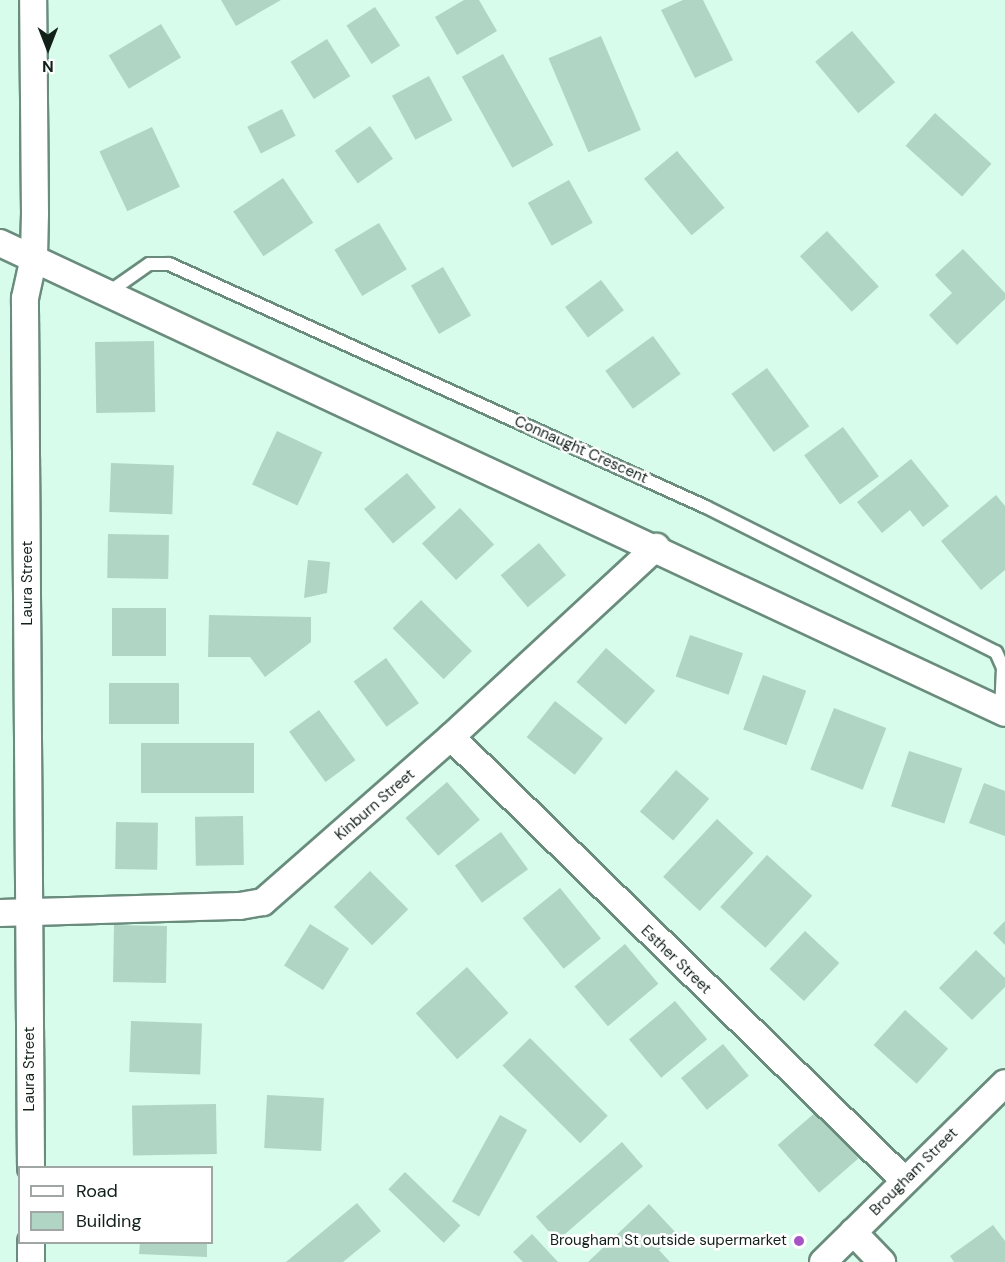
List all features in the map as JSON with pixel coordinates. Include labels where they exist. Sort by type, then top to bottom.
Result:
[{"type":"street","name":"Laura Street","points":[[31,1166],[26,298],[34,257],[33,0]]},
{"type":"street","name":"Connaught Crescent","points":[[0,243],[656,547],[1003,712]]},
{"type":"street","name":"Kinburn Street","points":[[0,914],[76,908],[240,906],[263,902],[451,737],[656,547]]},
{"type":"street","name":"Esther Street","points":[[451,737],[904,1180]]},
{"type":"street","name":"Brougham Street","points":[[823,1262],[1005,1083]]},
{"type":"street","points":[[853,1232],[882,1262]]},
{"type":"street","points":[[31,1244],[31,1262]]},
{"type":"lane","name":"Connaught Crescent","points":[[109,292],[143,266],[170,264],[706,507],[996,652],[1005,685],[1003,712]]},
{"type":"building","points":[[221,0],[281,0],[236,26]]},
{"type":"building","points":[[464,0],[479,0],[497,31],[457,55],[435,17]]},
{"type":"building","points":[[683,0],[703,0],[733,60],[695,78],[661,10]]},
{"type":"building","points":[[375,7],[400,46],[372,64],[346,26]]},
{"type":"building","points":[[161,24],[181,57],[129,89],[109,55]]},
{"type":"building","points":[[852,31],[895,82],[858,113],[815,62]]},
{"type":"building","points":[[601,36],[641,130],[588,152],[549,58]]},
{"type":"building","points":[[327,39],[350,76],[314,99],[291,62]]},
{"type":"building","points":[[503,54],[553,145],[512,168],[462,77]]},
{"type":"building","points":[[429,76],[452,120],[415,140],[392,96]]},
{"type":"building","points":[[282,109],[296,136],[261,153],[247,127]]},
{"type":"building","points":[[935,113],[991,164],[962,197],[906,146]]},
{"type":"building","points":[[370,126],[393,159],[358,183],[335,151]]},
{"type":"building","points":[[152,127],[180,187],[127,211],[99,152]]},
{"type":"building","points":[[677,151],[725,208],[692,235],[644,179]]},
{"type":"building","points":[[283,178],[313,223],[263,256],[233,212]]},
{"type":"building","points":[[569,180],[593,223],[552,246],[528,203]]},
{"type":"building","points":[[379,223],[407,269],[362,296],[334,250]]},
{"type":"building","points":[[827,231],[879,287],[852,312],[800,256]]},
{"type":"building","points":[[963,249],[1005,293],[1005,299],[957,345],[929,315],[952,293],[935,275]]},
{"type":"building","points":[[443,267],[471,315],[439,334],[411,286]]},
{"type":"building","points":[[601,280],[624,310],[588,337],[565,307]]},
{"type":"building","points":[[653,336],[681,374],[633,409],[605,371]]},
{"type":"building","points":[[154,341],[155,412],[96,413],[95,342]]},
{"type":"building","points":[[767,368],[809,426],[774,452],[731,394]]},
{"type":"building","points":[[843,427],[879,476],[840,505],[804,455]]},
{"type":"building","points":[[277,431],[322,452],[297,506],[252,484]]},
{"type":"building","points":[[911,459],[949,506],[923,527],[910,510],[882,533],[857,502]]},
{"type":"building","points":[[111,463],[174,465],[172,514],[109,512]]},
{"type":"building","points":[[407,473],[436,507],[393,543],[364,509]]},
{"type":"building","points":[[996,495],[1005,506],[1005,570],[981,590],[941,541]]},
{"type":"building","points":[[460,508],[494,545],[456,580],[422,543]]},
{"type":"building","points":[[108,534],[169,535],[168,579],[107,578]]},
{"type":"building","points":[[539,543],[566,575],[528,607],[501,575]]},
{"type":"building","points":[[308,560],[330,562],[327,593],[304,598]]},
{"type":"building","points":[[421,600],[472,651],[444,679],[393,628]]},
{"type":"building","points":[[112,608],[166,608],[166,656],[112,656]]},
{"type":"building","points":[[209,615],[311,617],[311,642],[265,677],[250,657],[208,657]]},
{"type":"building","points":[[690,635],[743,653],[729,695],[676,677]]},
{"type":"building","points":[[606,648],[655,691],[626,725],[576,682]]},
{"type":"building","points":[[386,658],[419,703],[387,727],[354,682]]},
{"type":"building","points":[[763,675],[806,691],[786,745],[743,730]]},
{"type":"building","points":[[109,683],[179,683],[179,724],[109,724]]},
{"type":"building","points":[[555,701],[603,739],[575,775],[527,737]]},
{"type":"building","points":[[834,708],[886,728],[863,790],[810,770]]},
{"type":"building","points":[[319,710],[355,760],[326,782],[289,732]]},
{"type":"building","points":[[141,743],[254,743],[254,793],[141,793]]},
{"type":"building","points":[[909,751],[962,768],[944,823],[891,806]]},
{"type":"building","points":[[676,770],[709,799],[673,840],[640,812]]},
{"type":"building","points":[[447,782],[480,820],[438,856],[405,818]]},
{"type":"building","points":[[984,783],[1005,791],[1005,836],[969,823]]},
{"type":"building","points":[[243,816],[244,865],[196,866],[195,817]]},
{"type":"building","points":[[717,819],[754,853],[700,911],[663,877]]},
{"type":"building","points":[[116,822],[158,823],[157,870],[115,869]]},
{"type":"building","points":[[501,832],[528,869],[482,903],[455,866]]},
{"type":"building","points":[[767,855],[812,896],[765,948],[720,907]]},
{"type":"building","points":[[370,871],[408,909],[372,945],[334,907]]},
{"type":"building","points":[[560,888],[601,939],[564,969],[523,918]]},
{"type":"building","points":[[1005,921],[1005,945],[993,933]]},
{"type":"building","points":[[310,924],[349,948],[323,990],[284,966]]},
{"type":"building","points":[[114,925],[167,926],[166,983],[113,982]]},
{"type":"building","points":[[805,931],[839,963],[804,1001],[770,969]]},
{"type":"building","points":[[625,944],[658,984],[608,1026],[574,986]]},
{"type":"building","points":[[976,950],[1005,978],[1005,987],[972,1020],[939,988]]},
{"type":"building","points":[[467,967],[508,1013],[457,1059],[416,1013]]},
{"type":"building","points":[[675,1001],[707,1039],[661,1078],[629,1040]]},
{"type":"building","points":[[905,1010],[948,1049],[917,1084],[874,1045]]},
{"type":"building","points":[[131,1021],[202,1023],[200,1074],[129,1072]]},
{"type":"building","points":[[530,1038],[608,1116],[580,1143],[502,1066]]},
{"type":"building","points":[[723,1044],[749,1076],[707,1110],[681,1078]]},
{"type":"building","points":[[267,1095],[324,1098],[321,1151],[264,1148]]},
{"type":"building","points":[[216,1104],[217,1154],[133,1155],[132,1105]]},
{"type":"building","points":[[817,1111],[858,1159],[819,1193],[778,1145]]},
{"type":"building","points":[[500,1115],[527,1130],[479,1217],[452,1202]]},
{"type":"building","points":[[622,1142],[643,1166],[557,1241],[536,1217]]},
{"type":"building","points":[[405,1172],[460,1225],[444,1243],[388,1189]]},
{"type":"building","points":[[357,1203],[381,1231],[343,1262],[286,1262]]},
{"type":"building","points":[[649,1204],[677,1234],[659,1250],[670,1262],[588,1262]]},
{"type":"building","points":[[993,1225],[1005,1241],[1005,1262],[954,1262],[950,1256]]},
{"type":"building","points":[[532,1234],[558,1262],[523,1262],[513,1252]]},
{"type":"building","points":[[140,1244],[207,1244],[207,1257],[139,1254]]},
{"type":"place","name":"Brougham St outside supermarket","points":[[799,1241]]}]
